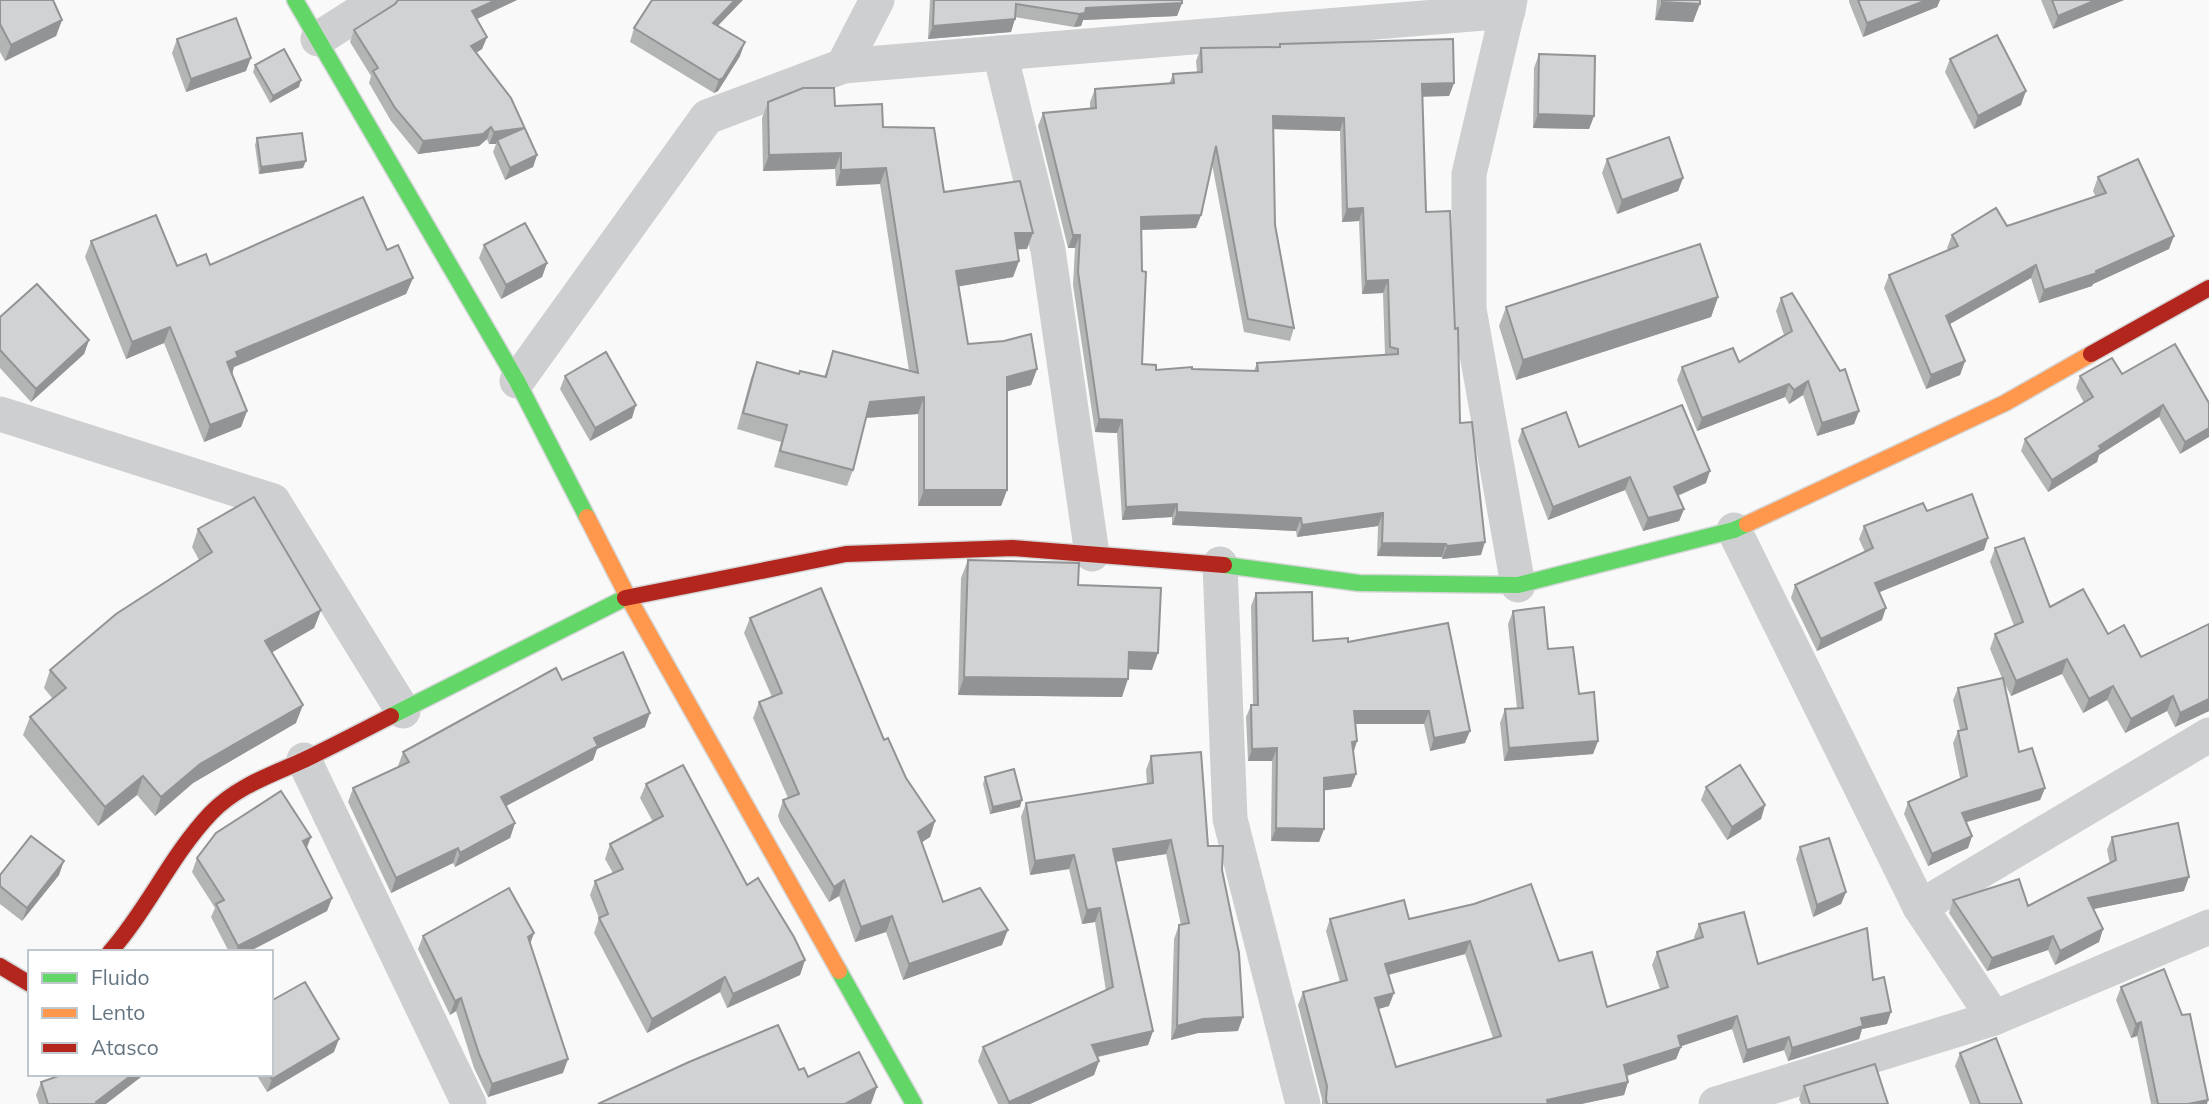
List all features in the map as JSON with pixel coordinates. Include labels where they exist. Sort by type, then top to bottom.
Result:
[{"type":"street","points":[[295,0],[517,381],[628,597],[914,1104]]},
{"type":"street","points":[[318,39],[379,0]]},
{"type":"street","points":[[842,66],[877,0]]},
{"type":"street","points":[[517,381],[707,117],[842,66],[1509,5],[1469,174],[1469,309],[1518,584]]},
{"type":"street","points":[[1000,52],[1048,250],[1093,554]]},
{"type":"street","points":[[112,950],[127,933],[181,848],[213,810],[252,782],[304,760],[628,597],[846,554],[1013,548],[1220,564],[1359,583],[1518,584],[1734,530],[2005,403],[2209,288]]},
{"type":"street","points":[[0,414],[273,501],[403,711]]},
{"type":"street","points":[[1734,530],[1920,907],[1994,1018]]},
{"type":"street","points":[[1220,564],[1230,819],[1303,1104]]},
{"type":"street","points":[[1920,907],[2209,735]]},
{"type":"street","points":[[304,760],[469,1104]]},
{"type":"street","points":[[1716,1104],[1994,1018],[2209,927]]},
{"type":"street","points":[[0,966],[28,983]]},
{"type":"building","points":[[0,0],[53,0],[62,20],[11,45],[0,24]]},
{"type":"building","points":[[398,0],[496,0],[472,11],[487,37],[471,46],[511,98],[537,155],[510,168],[497,140],[524,128],[494,132],[491,127],[483,134],[423,141],[395,108],[373,71],[378,68],[354,30]]},
{"type":"building","points":[[652,0],[735,0],[713,23],[745,42],[723,78],[719,80],[634,28]]},
{"type":"building","points":[[934,0],[1182,0],[1182,3],[1086,8],[1085,13],[1079,14],[1016,4],[1015,19],[933,26]]},
{"type":"building","points":[[1700,0],[1700,4],[1662,2]]},
{"type":"building","points":[[1858,0],[1927,0],[1867,23]]},
{"type":"building","points":[[2052,0],[2096,0],[2058,16]]},
{"type":"building","points":[[236,18],[251,58],[191,79],[177,39]]},
{"type":"building","points":[[1997,35],[2026,91],[1978,116],[1950,59]]},
{"type":"building","points":[[1453,39],[1454,83],[1422,84],[1426,212],[1450,211],[1455,329],[1458,328],[1460,423],[1472,422],[1485,542],[1447,546],[1382,543],[1383,513],[1302,525],[1301,518],[1177,512],[1177,504],[1126,507],[1122,420],[1099,419],[1078,272],[1080,235],[1073,235],[1043,113],[1096,108],[1095,89],[1174,83],[1173,74],[1202,72],[1201,48],[1280,47],[1280,44]],"holes":[[[1273,116],[1344,118],[1347,209],[1363,208],[1366,281],[1388,280],[1390,347],[1398,349],[1398,354],[1257,363],[1258,371],[1192,367],[1156,370],[1156,365],[1142,364],[1146,272],[1142,271],[1141,217],[1201,215],[1216,146],[1248,319],[1294,328],[1275,225]]]},
{"type":"building","points":[[284,49],[301,80],[273,96],[255,65]]},
{"type":"building","points":[[1539,54],[1595,56],[1594,116],[1538,114]]},
{"type":"building","points":[[803,88],[834,88],[835,106],[882,104],[883,127],[934,128],[944,192],[1020,181],[1033,233],[1015,233],[1019,261],[956,271],[968,344],[1004,341],[1031,334],[1037,369],[1007,377],[1007,490],[924,490],[924,397],[870,402],[853,470],[780,451],[787,425],[743,413],[757,362],[799,374],[800,371],[826,377],[833,351],[918,373],[886,168],[841,170],[841,153],[769,155],[768,102]]},
{"type":"building","points":[[302,133],[306,161],[261,167],[257,138]]},
{"type":"building","points":[[1669,137],[1683,178],[1622,200],[1607,159]]},
{"type":"building","points":[[2138,159],[2174,236],[2096,271],[2097,273],[2044,290],[2036,265],[1946,316],[1965,361],[1931,375],[1889,275],[1958,246],[1952,235],[1996,208],[2007,226],[2106,193],[2098,177]]},
{"type":"building","points":[[363,197],[387,250],[398,245],[413,278],[236,352],[238,357],[227,362],[247,411],[210,425],[170,327],[132,342],[91,241],[156,215],[177,266],[206,254],[210,265]]},
{"type":"building","points":[[525,223],[547,263],[506,285],[484,245]]},
{"type":"building","points":[[1700,244],[1718,297],[1523,360],[1506,307]]},
{"type":"building","points":[[37,284],[89,340],[36,389],[0,350],[0,317]]},
{"type":"building","points":[[1792,293],[1840,371],[1845,369],[1859,411],[1822,423],[1808,381],[1794,390],[1789,384],[1702,418],[1682,367],[1733,348],[1739,362],[1792,331],[1781,298]]},
{"type":"building","points":[[2175,344],[2209,403],[2209,428],[2185,442],[2163,405],[2052,480],[2025,439],[2093,397],[2080,376],[2112,358],[2122,374]]},
{"type":"building","points":[[606,352],[636,405],[595,428],[565,376]]},
{"type":"building","points":[[1682,405],[1710,471],[1674,487],[1684,509],[1648,518],[1630,477],[1553,507],[1522,429],[1566,412],[1579,447]]},
{"type":"building","points":[[1972,494],[1988,538],[1875,583],[1886,608],[1821,639],[1795,585],[1873,548],[1864,526],[1923,503],[1927,511]]},
{"type":"building","points":[[254,497],[321,610],[265,641],[303,705],[200,764],[161,797],[143,776],[105,807],[30,717],[66,688],[50,670],[116,614],[212,552],[198,529]]},
{"type":"building","points":[[2024,538],[2050,607],[2083,589],[2108,634],[2124,625],[2141,657],[2209,624],[2209,699],[2180,713],[2173,696],[2131,719],[2113,686],[2089,699],[2067,659],[2016,681],[1995,634],[2023,622],[1995,548]]},
{"type":"building","points":[[968,560],[1079,563],[1078,585],[1161,588],[1158,653],[1129,652],[1128,679],[964,677]]},
{"type":"building","points":[[821,588],[884,740],[888,738],[906,778],[935,821],[918,832],[943,902],[980,888],[1008,930],[909,964],[892,916],[861,927],[844,880],[834,887],[786,807],[783,800],[799,794],[759,702],[782,693],[750,618]]},
{"type":"building","points":[[1312,592],[1313,641],[1348,638],[1348,642],[1448,623],[1470,731],[1434,738],[1429,711],[1354,711],[1357,741],[1352,742],[1356,774],[1324,778],[1324,829],[1276,828],[1277,748],[1252,749],[1251,705],[1258,705],[1256,593]]},
{"type":"building","points":[[1544,607],[1548,649],[1573,647],[1579,694],[1594,692],[1598,741],[1509,748],[1505,709],[1523,708],[1513,611]]},
{"type":"building","points":[[623,652],[650,713],[594,738],[598,746],[501,797],[515,823],[460,853],[458,848],[396,878],[353,788],[409,762],[403,752],[556,668],[562,680]]},
{"type":"building","points":[[2003,678],[2019,752],[2032,748],[2045,788],[1962,813],[1972,836],[1932,854],[1908,802],[1967,776],[1958,731],[1967,729],[1958,688]]},
{"type":"building","points":[[1201,752],[1208,846],[1223,846],[1222,870],[1239,953],[1243,1017],[1203,1019],[1177,1026],[1179,925],[1189,923],[1171,840],[1113,849],[1153,1031],[1092,1045],[1099,1061],[1009,1102],[983,1047],[1113,987],[1100,908],[1087,910],[1074,855],[1035,861],[1026,803],[1153,783],[1151,756]]},
{"type":"building","points":[[683,765],[747,885],[758,878],[805,960],[733,994],[725,977],[652,1019],[599,918],[608,914],[595,881],[623,869],[610,844],[663,816],[646,784]]},
{"type":"building","points":[[1740,765],[1765,805],[1732,827],[1706,787]]},
{"type":"building","points":[[1014,769],[1022,800],[993,807],[985,777]]},
{"type":"building","points":[[281,791],[311,837],[303,841],[332,898],[238,946],[216,904],[224,900],[197,858],[216,833]]},
{"type":"building","points":[[2178,823],[2189,877],[2088,898],[2103,929],[2060,951],[2053,936],[1992,958],[1953,900],[2019,879],[2028,906],[2116,860],[2112,837]]},
{"type":"building","points":[[31,836],[64,861],[27,908],[0,886],[0,875]]},
{"type":"building","points":[[1829,838],[1846,892],[1817,905],[1800,847]]},
{"type":"building","points":[[1531,884],[1559,961],[1592,952],[1607,1007],[1668,987],[1657,952],[1703,937],[1699,924],[1744,912],[1758,964],[1867,928],[1873,980],[1884,977],[1891,1012],[1861,1018],[1863,1026],[1792,1048],[1789,1037],[1747,1050],[1737,1016],[1678,1036],[1681,1047],[1624,1065],[1628,1082],[1547,1100],[1548,1104],[1327,1104],[1327,1086],[1303,992],[1347,980],[1330,919],[1404,900],[1409,919],[1474,904]],"holes":[[[1470,941],[1501,1036],[1396,1067],[1375,998],[1394,993],[1385,964]]]},
{"type":"building","points":[[509,888],[534,933],[528,937],[568,1059],[492,1084],[461,998],[455,1001],[423,936]]},
{"type":"building","points":[[2164,969],[2182,1015],[2190,1014],[2208,1100],[2188,1104],[2158,1104],[2141,1022],[2136,1024],[2121,987]]},
{"type":"building","points":[[305,982],[339,1039],[272,1079],[270,1076],[273,1076],[273,1000]]},
{"type":"building","points":[[778,1025],[799,1070],[804,1068],[808,1077],[859,1052],[877,1087],[845,1104],[598,1104],[689,1062]]},
{"type":"building","points":[[1996,1038],[2022,1104],[1980,1104],[1960,1053]]},
{"type":"building","points":[[1875,1064],[1888,1104],[1810,1104],[1804,1086]]},
{"type":"building","points":[[58,1076],[130,1076],[96,1102],[97,1104],[48,1104],[41,1082]]},
{"type":"traffic: fast","points":[[295,0],[517,381],[587,517]]},
{"type":"traffic: fast","points":[[1224,565],[1359,583],[1518,585],[1734,530],[1747,524]]},
{"type":"traffic: fast","points":[[391,716],[625,598]]},
{"type":"traffic: fast","points":[[839,971],[914,1104]]},
{"type":"traffic: slow","points":[[1747,524],[2005,403],[2091,354]]},
{"type":"traffic: slow","points":[[587,517],[628,597],[839,971]]},
{"type":"traffic: jam","points":[[2091,354],[2209,288]]},
{"type":"traffic: jam","points":[[625,598],[846,554],[1013,548],[1224,565]]},
{"type":"traffic: jam","points":[[112,950],[184,846],[221,804],[255,782],[391,716]]},
{"type":"traffic: jam","points":[[0,966],[28,983]]}]
